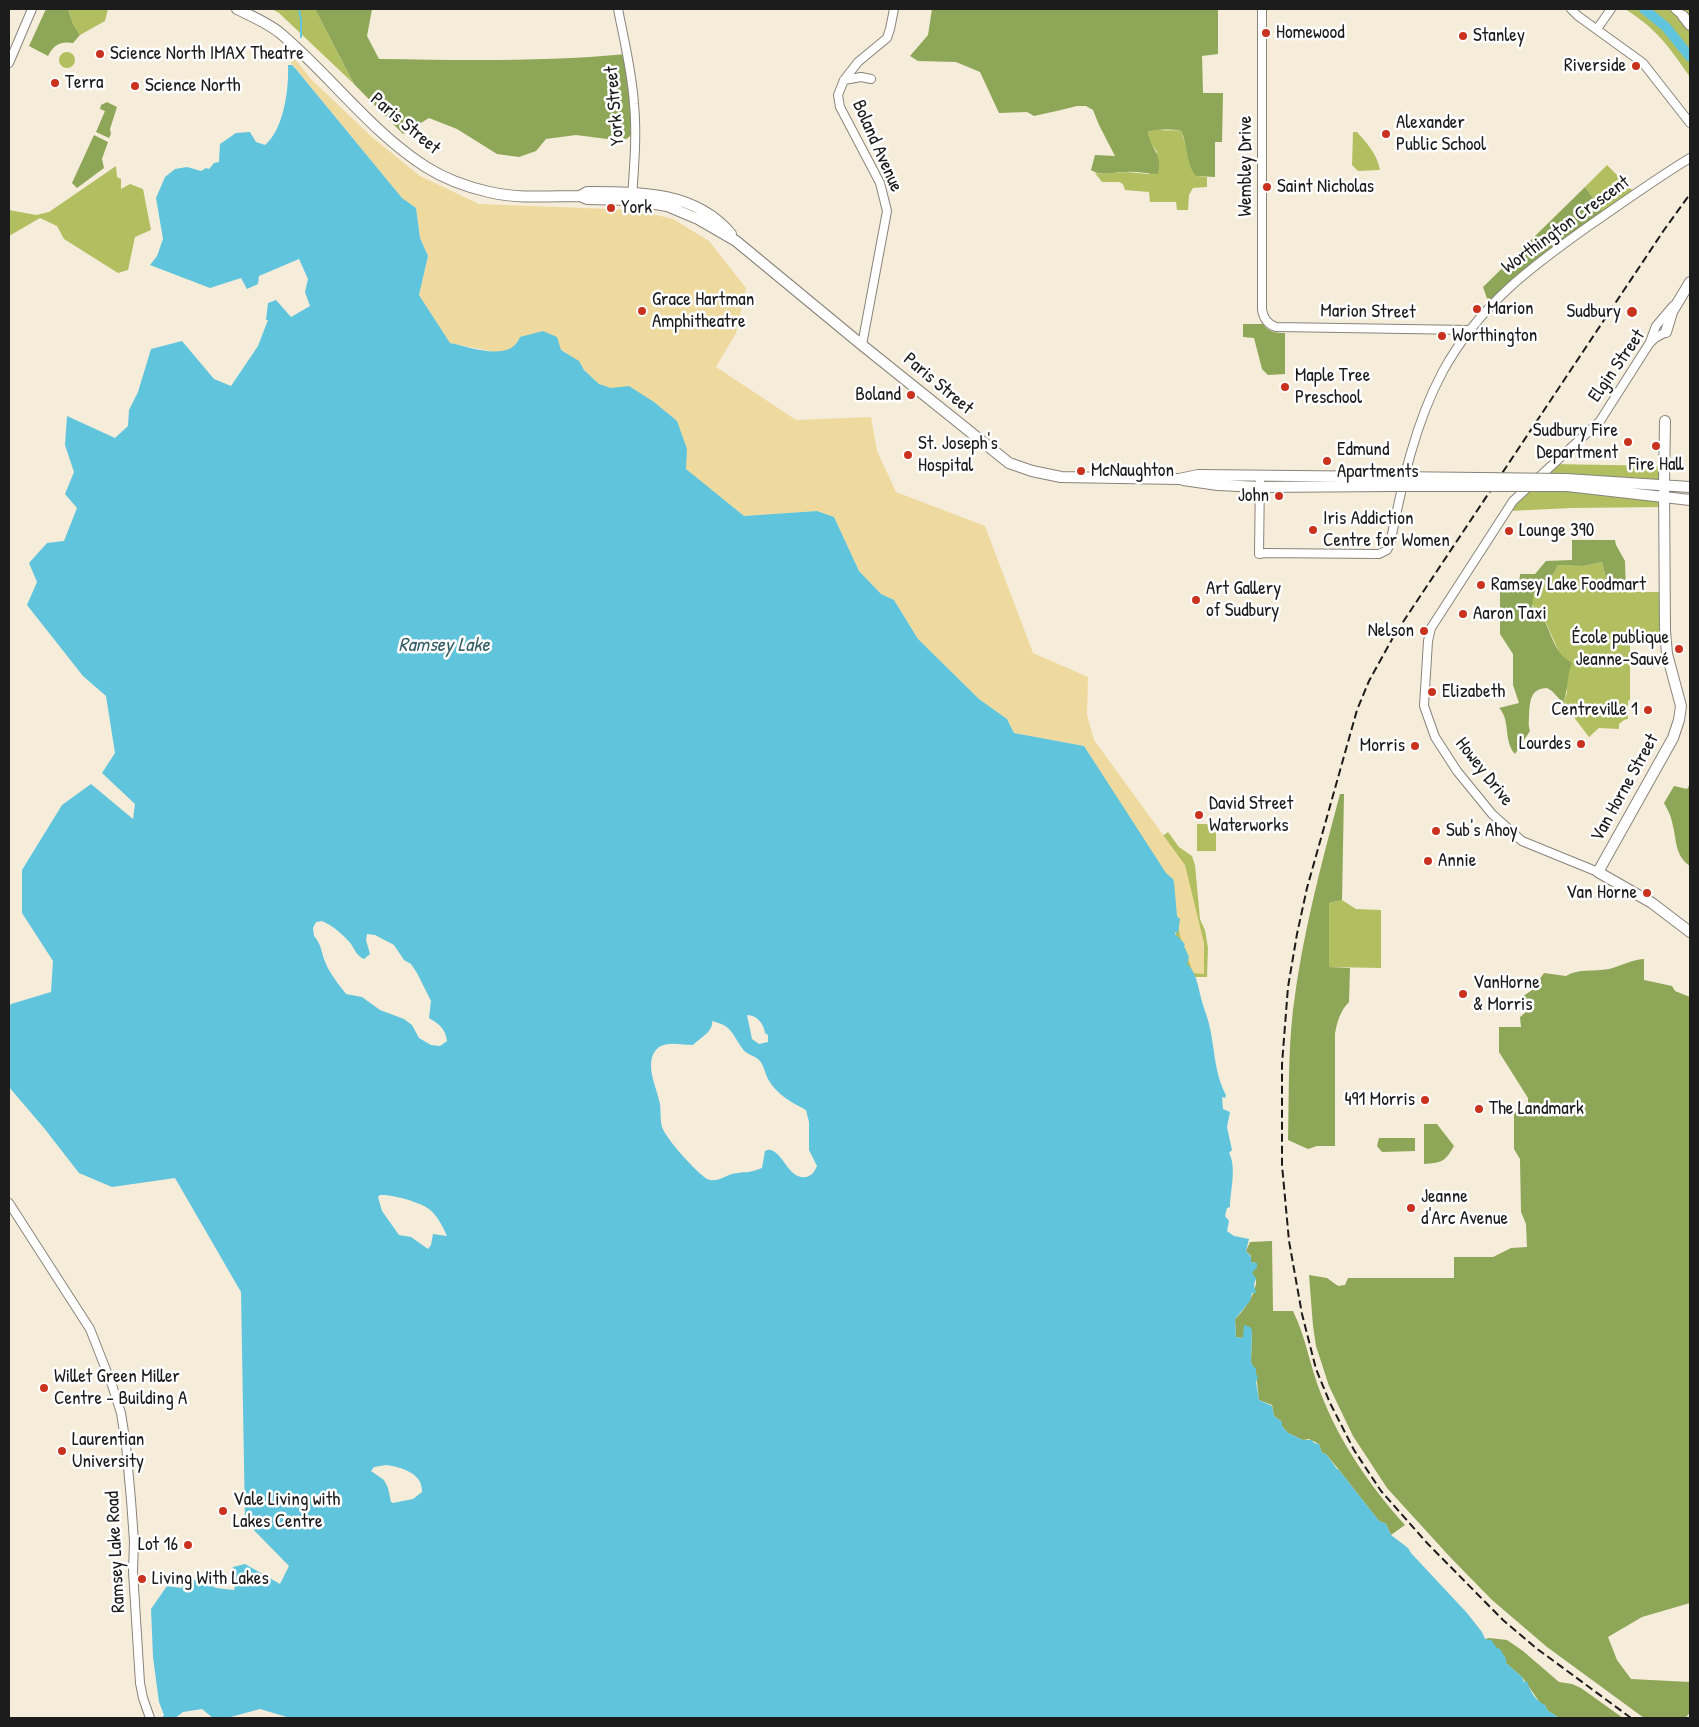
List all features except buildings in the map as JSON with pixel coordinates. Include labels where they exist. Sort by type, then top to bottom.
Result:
[{"type":"main road","name":"Paris Street","points":[[237,9],[278,32],[311,61],[377,128],[426,167],[447,178],[491,193],[515,195],[580,196],[587,192],[632,196],[666,196],[699,208],[716,218],[736,241],[1009,464],[1061,477],[1179,479],[1218,485],[1260,482],[1566,482],[1664,484],[1690,487]]},
{"type":"main road","points":[[1683,15],[1690,25]]},
{"type":"main road","name":"Elgin Street","points":[[1666,332],[1676,302],[1690,282]]},
{"type":"main road","name":"Van Horne Street","points":[[1598,872],[1673,738],[1679,720],[1680,700],[1666,644],[1664,484],[1666,421]]},
{"type":"main road","name":"Paris Street","points":[[1566,482],[1690,500]]},
{"type":"main road","points":[[1608,853],[1609,870],[1622,887]]},
{"type":"main road","name":"Howey Drive","points":[[1598,872],[1652,903],[1690,932]]},
{"type":"street","points":[[9,63],[32,9]]},
{"type":"street","name":"York Street","points":[[618,9],[632,83],[634,105],[635,154],[632,196]]},
{"type":"street","name":"Boland Avenue","points":[[862,345],[887,211],[880,183],[840,107],[838,95],[844,80],[858,62],[887,38],[894,9]]},
{"type":"street","name":"Wembley Drive","points":[[1262,9],[1262,309],[1267,321]]},
{"type":"street","points":[[1571,9],[1643,63],[1690,123]]},
{"type":"street","points":[[1597,29],[1611,9]]},
{"type":"street","points":[[844,80],[861,77],[871,79]]},
{"type":"street","name":"Worthington Crescent","points":[[1260,482],[1259,554],[1379,554],[1387,550],[1390,544],[1406,467],[1422,420],[1443,372],[1470,330],[1509,286],[1532,267],[1636,193],[1690,158]]},
{"type":"street","points":[[1649,344],[1656,326],[1676,302]]},
{"type":"street","name":"Marion Street","points":[[1267,321],[1276,327],[1470,330]]},
{"type":"street","name":"Elgin Street","points":[[1424,706],[1428,641],[1431,628],[1508,508],[1518,495],[1600,420],[1649,344],[1666,332]]},
{"type":"street","name":"Howey Drive","points":[[1424,706],[1435,737],[1456,771],[1492,814],[1522,842],[1598,872]]},
{"type":"street","name":"Ramsey Lake Road","points":[[9,1203],[90,1329],[112,1385],[120,1413],[126,1445],[131,1500],[140,1684],[150,1718]]},
{"type":"green space","points":[[46,9],[68,9],[73,24],[80,35],[73,43],[65,42],[55,46],[48,56],[29,46]]},
{"type":"green space","points":[[68,9],[108,9],[105,21],[80,35],[73,24]]},
{"type":"green space","points":[[272,9],[315,9],[354,84],[279,13]]},
{"type":"green space","points":[[315,9],[372,9],[367,36],[379,59],[534,59],[627,54],[635,133],[623,141],[576,135],[546,139],[536,151],[519,157],[497,154],[457,129],[429,118],[403,134],[354,84]]},
{"type":"green space","points":[[932,9],[1218,9],[1218,54],[1202,56],[1203,93],[1223,93],[1222,142],[1215,142],[1215,177],[1196,176],[1190,166],[1181,131],[1174,130],[1148,132],[1158,156],[1158,174],[1130,172],[1103,174],[1091,170],[1095,155],[1115,156],[1093,110],[1086,106],[1077,106],[1034,116],[1027,112],[999,113],[980,72],[956,62],[918,61],[910,56],[928,35]]},
{"type":"green space","points":[[1625,9],[1690,9],[1690,77],[1662,39],[1646,24]]},
{"type":"green space","points":[[67,52],[73,54],[75,60],[73,66],[67,68],[61,66],[59,60],[61,54]]},
{"type":"green space","points":[[107,102],[117,107],[109,138],[96,132],[105,111],[100,109],[101,105]]},
{"type":"green space","points":[[1157,129],[1181,131],[1196,176],[1207,177],[1207,187],[1193,188],[1189,195],[1188,210],[1177,210],[1176,202],[1150,202],[1149,192],[1125,190],[1123,184],[1119,182],[1102,182],[1095,173],[1126,172],[1149,174],[1157,152],[1149,141],[1148,132]]},
{"type":"green space","points":[[1353,132],[1357,132],[1371,149],[1377,159],[1380,170],[1358,171],[1352,165]]},
{"type":"green space","points":[[94,135],[108,142],[102,159],[104,168],[77,188],[72,183]]},
{"type":"green space","points":[[1607,165],[1636,194],[1605,215],[1585,187]]},
{"type":"green space","points":[[116,166],[117,177],[121,179],[121,189],[130,184],[143,189],[151,230],[135,237],[128,270],[118,273],[64,239],[57,226],[40,218],[9,236],[9,210],[36,215],[49,212]]},
{"type":"green space","points":[[1585,187],[1605,215],[1550,254],[1490,307],[1483,287]]},
{"type":"green space","points":[[1243,324],[1263,324],[1272,332],[1285,333],[1285,374],[1268,375],[1262,369],[1254,338],[1243,337]]},
{"type":"green space","points":[[1552,464],[1665,466],[1664,483],[1568,474],[1542,474]]},
{"type":"green space","points":[[1571,489],[1665,502],[1664,507],[1509,511],[1529,490]]},
{"type":"green space","points":[[1572,540],[1615,540],[1625,561],[1626,592],[1616,592],[1609,589],[1602,562],[1583,566],[1558,565],[1551,578],[1534,593],[1532,606],[1545,621],[1559,651],[1572,663],[1563,703],[1547,688],[1537,690],[1534,693],[1530,705],[1530,731],[1515,754],[1509,743],[1505,718],[1499,708],[1519,703],[1513,685],[1513,654],[1500,634],[1500,587],[1519,587],[1520,574],[1535,574],[1546,561],[1572,560]]},
{"type":"green space","points":[[1602,562],[1609,589],[1616,592],[1665,592],[1665,637],[1630,637],[1630,700],[1628,701],[1628,719],[1619,724],[1619,729],[1599,728],[1589,737],[1563,703],[1567,693],[1564,659],[1546,623],[1531,603],[1534,593],[1551,578],[1558,565],[1583,566]]},
{"type":"green space","points":[[1690,784],[1690,866],[1681,857],[1671,817],[1664,803],[1674,786],[1687,789]]},
{"type":"green space","points":[[1340,794],[1344,794],[1342,900],[1329,903],[1329,967],[1350,968],[1349,1002],[1339,1017],[1335,1034],[1335,1146],[1317,1146],[1308,1149],[1288,1140],[1291,1026],[1307,928]]},
{"type":"green space","points":[[1197,824],[1216,824],[1216,851],[1197,851]]},
{"type":"green space","points":[[1168,832],[1179,847],[1192,856],[1195,865],[1200,919],[1205,930],[1208,948],[1207,977],[1195,977],[1186,963],[1175,931],[1178,932],[1178,924],[1149,846]]},
{"type":"green space","points":[[1342,900],[1356,909],[1381,910],[1381,968],[1329,967],[1329,903]]},
{"type":"green space","points":[[1644,959],[1644,980],[1672,986],[1675,991],[1690,997],[1690,1603],[1642,1617],[1608,1637],[1617,1660],[1631,1679],[1690,1682],[1690,1713],[1685,1718],[1644,1718],[1547,1647],[1492,1600],[1387,1488],[1353,1436],[1329,1386],[1316,1346],[1309,1275],[1327,1278],[1338,1286],[1345,1285],[1348,1278],[1454,1278],[1454,1257],[1493,1257],[1511,1248],[1527,1247],[1526,1224],[1521,1212],[1520,1159],[1514,1149],[1514,1112],[1528,1112],[1528,1098],[1499,1052],[1499,1027],[1521,1027],[1520,1017],[1526,1012],[1522,997],[1532,990],[1544,973],[1566,976],[1581,971],[1609,969]]},
{"type":"green space","points":[[1424,1124],[1437,1124],[1454,1146],[1442,1161],[1424,1164]]},
{"type":"green space","points":[[1379,1138],[1415,1138],[1415,1151],[1382,1152],[1377,1146]]},
{"type":"green space","points":[[1272,1241],[1273,1311],[1293,1311],[1317,1384],[1337,1430],[1368,1479],[1405,1525],[1391,1535],[1386,1524],[1379,1521],[1326,1454],[1322,1453],[1319,1444],[1309,1439],[1303,1440],[1288,1433],[1282,1426],[1282,1422],[1274,1416],[1272,1405],[1259,1400],[1256,1374],[1251,1362],[1252,1330],[1243,1338],[1236,1337],[1235,1319],[1249,1301],[1256,1285],[1256,1279],[1252,1273],[1256,1263],[1251,1262],[1251,1256],[1246,1251],[1250,1242]]},
{"type":"green space","points":[[1485,1639],[1507,1640],[1559,1682],[1581,1688],[1623,1718],[1559,1718],[1547,1710],[1545,1705],[1541,1704],[1522,1677],[1506,1663],[1505,1657]]},
{"type":"sand","points":[[293,57],[312,80],[373,138],[420,176],[479,204],[636,210],[673,219],[709,241],[746,288],[736,333],[716,367],[796,420],[871,417],[877,451],[896,492],[985,526],[1033,653],[1088,677],[1087,715],[1094,740],[1185,865],[1204,943],[1204,974],[1193,973],[1180,936],[1171,885],[1084,746],[1014,733],[1007,719],[979,699],[918,639],[894,600],[881,594],[859,571],[834,517],[817,511],[744,516],[685,469],[687,449],[629,386],[610,388],[603,386],[574,359],[561,350],[518,342],[511,350],[500,353],[450,343],[419,295],[428,256],[420,238],[416,208],[402,198],[291,63]]},
{"type":"water","name":"Ramsey Lake","points":[[288,65],[292,65],[402,198],[416,208],[420,238],[428,256],[419,295],[450,343],[479,350],[499,351],[515,345],[520,337],[543,331],[557,337],[561,350],[579,361],[584,370],[599,384],[611,388],[629,386],[654,402],[677,421],[687,449],[686,469],[744,516],[817,511],[834,517],[859,571],[881,594],[894,600],[918,639],[979,699],[1007,719],[1014,733],[1084,746],[1166,873],[1174,882],[1177,916],[1180,919],[1178,933],[1175,932],[1175,934],[1185,944],[1184,946],[1189,957],[1187,964],[1193,971],[1196,979],[1209,1024],[1219,1078],[1226,1095],[1225,1098],[1222,1097],[1223,1109],[1230,1112],[1227,1127],[1232,1150],[1229,1153],[1233,1172],[1230,1207],[1227,1208],[1225,1216],[1229,1221],[1227,1231],[1234,1236],[1249,1239],[1246,1251],[1251,1257],[1251,1262],[1257,1263],[1257,1267],[1252,1273],[1256,1278],[1254,1285],[1256,1293],[1252,1293],[1250,1301],[1235,1319],[1236,1337],[1243,1338],[1244,1325],[1252,1330],[1251,1362],[1256,1369],[1258,1377],[1256,1382],[1259,1400],[1272,1406],[1274,1416],[1282,1422],[1282,1426],[1288,1433],[1303,1440],[1312,1440],[1314,1443],[1319,1444],[1322,1453],[1326,1454],[1379,1521],[1386,1524],[1391,1535],[1408,1548],[1467,1613],[1482,1632],[1485,1639],[1491,1640],[1500,1649],[1506,1659],[1506,1663],[1522,1677],[1524,1682],[1527,1681],[1536,1699],[1559,1718],[290,1718],[260,1709],[227,1718],[213,1718],[202,1709],[183,1712],[175,1718],[162,1718],[164,1715],[159,1702],[153,1657],[151,1609],[167,1586],[181,1588],[188,1580],[199,1580],[216,1588],[234,1590],[236,1582],[233,1567],[245,1564],[280,1584],[289,1566],[245,1521],[241,1292],[175,1178],[112,1187],[79,1173],[9,1087],[9,1007],[11,1004],[51,992],[53,961],[22,913],[22,870],[62,805],[91,784],[133,819],[135,804],[102,773],[115,753],[106,696],[83,676],[27,605],[37,582],[29,563],[47,543],[64,541],[77,508],[65,494],[74,472],[65,445],[67,416],[115,438],[128,426],[129,410],[138,392],[151,349],[182,341],[214,379],[231,386],[258,346],[268,320],[266,320],[268,303],[276,300],[291,317],[310,306],[305,292],[308,279],[299,259],[259,276],[258,284],[247,289],[241,278],[210,288],[150,265],[157,256],[163,239],[156,198],[165,177],[175,169],[187,167],[201,171],[206,168],[209,169],[214,163],[219,162],[220,144],[236,133],[250,132],[256,142],[265,145],[277,129],[281,119]],"holes":[[[322,921],[338,931],[348,940],[358,955],[364,959],[370,954],[366,940],[367,934],[375,935],[394,945],[404,960],[411,964],[417,973],[431,1001],[429,1018],[441,1027],[447,1041],[440,1046],[431,1045],[419,1038],[412,1025],[404,1019],[380,1010],[362,997],[346,994],[328,968],[314,936],[313,928],[316,922]],[[747,1015],[751,1015],[759,1021],[768,1035],[768,1042],[759,1044],[752,1039]],[[712,1021],[724,1025],[744,1050],[760,1061],[775,1089],[789,1101],[806,1110],[809,1122],[809,1150],[817,1166],[810,1175],[806,1177],[795,1175],[777,1154],[769,1150],[765,1151],[762,1168],[732,1174],[717,1180],[707,1179],[696,1170],[669,1139],[661,1124],[660,1104],[652,1074],[651,1067],[654,1053],[659,1047],[667,1044],[693,1045],[709,1031]],[[380,1195],[412,1201],[435,1214],[447,1236],[433,1234],[431,1245],[428,1249],[411,1237],[399,1235],[382,1211],[378,1197]],[[386,1465],[404,1469],[419,1480],[422,1492],[413,1499],[393,1503],[384,1480],[371,1471],[374,1467]]]},
{"type":"waterway","points":[[299,9],[301,37]]},
{"type":"waterway","points":[[1644,9],[1666,27],[1690,57]]},
{"type":"railway","points":[[1631,1718],[1536,1648],[1503,1620],[1428,1544],[1381,1491],[1354,1450],[1330,1403],[1316,1369],[1302,1314],[1289,1241],[1282,1165],[1282,1064],[1288,987],[1307,888],[1357,710],[1369,681],[1395,634],[1664,230],[1690,194]]},
{"type":"place","name":"Homewood","points":[[1266,33]]},
{"type":"place","name":"Stanley","points":[[1463,36]]},
{"type":"place","name":"Science North IMAX Theatre","points":[[100,54]]},
{"type":"place","name":"Riverside","points":[[1636,66]]},
{"type":"place","name":"Terra","points":[[55,83]]},
{"type":"place","name":"Science North","points":[[135,86]]},
{"type":"place","name":"Alexander Public School","points":[[1386,134]]},
{"type":"place","name":"Saint Nicholas","points":[[1267,187]]},
{"type":"place","name":"York","points":[[611,208]]},
{"type":"place","name":"Marion","points":[[1477,309]]},
{"type":"place","name":"Grace Hartman Amphitheatre","points":[[642,311]]},
{"type":"place","name":"Sudbury","points":[[1632,312]]},
{"type":"place","name":"Worthington","points":[[1442,336]]},
{"type":"place","name":"Maple Tree Preschool","points":[[1285,387]]},
{"type":"place","name":"Boland","points":[[911,395]]},
{"type":"place","name":"Sudbury Fire Department","points":[[1628,442]]},
{"type":"place","name":"Fire Hall","points":[[1656,446]]},
{"type":"place","name":"St. Joseph's Hospital","points":[[908,455]]},
{"type":"place","name":"Edmund Apartments","points":[[1327,461]]},
{"type":"place","name":"McNaughton","points":[[1081,471]]},
{"type":"place","name":"John","points":[[1279,496]]},
{"type":"place","name":"Iris Addiction Centre for Women","points":[[1313,530]]},
{"type":"place","name":"Lounge 390","points":[[1509,531]]},
{"type":"place","name":"Ramsey Lake Foodmart","points":[[1481,585]]},
{"type":"place","name":"Art Gallery of Sudbury","points":[[1196,600]]},
{"type":"place","name":"Aaron Taxi","points":[[1463,614]]},
{"type":"place","name":"Nelson","points":[[1424,631]]},
{"type":"place","name":"École publique Jeanne-Sauvé","points":[[1679,649]]},
{"type":"place","name":"Elizabeth","points":[[1432,692]]},
{"type":"place","name":"Centreville 1","points":[[1648,710]]},
{"type":"place","name":"Lourdes","points":[[1581,744]]},
{"type":"place","name":"Morris","points":[[1415,746]]},
{"type":"place","name":"David Street Waterworks","points":[[1199,815]]},
{"type":"place","name":"Sub's Ahoy","points":[[1436,831]]},
{"type":"place","name":"Annie","points":[[1428,861]]},
{"type":"place","name":"Van Horne","points":[[1647,893]]},
{"type":"place","name":"VanHorne & Morris","points":[[1463,994]]},
{"type":"place","name":"491 Morris","points":[[1425,1100]]},
{"type":"place","name":"The Landmark","points":[[1479,1109]]},
{"type":"place","name":"Jeanne d'Arc Avenue","points":[[1411,1208]]},
{"type":"place","name":"Willet Green Miller Centre - Building A","points":[[44,1388]]},
{"type":"place","name":"Laurentian University","points":[[62,1451]]},
{"type":"place","name":"Vale Living with Lakes Centre","points":[[223,1511]]},
{"type":"place","name":"Lot 16","points":[[188,1545]]},
{"type":"place","name":"Living With Lakes","points":[[142,1579]]}]
